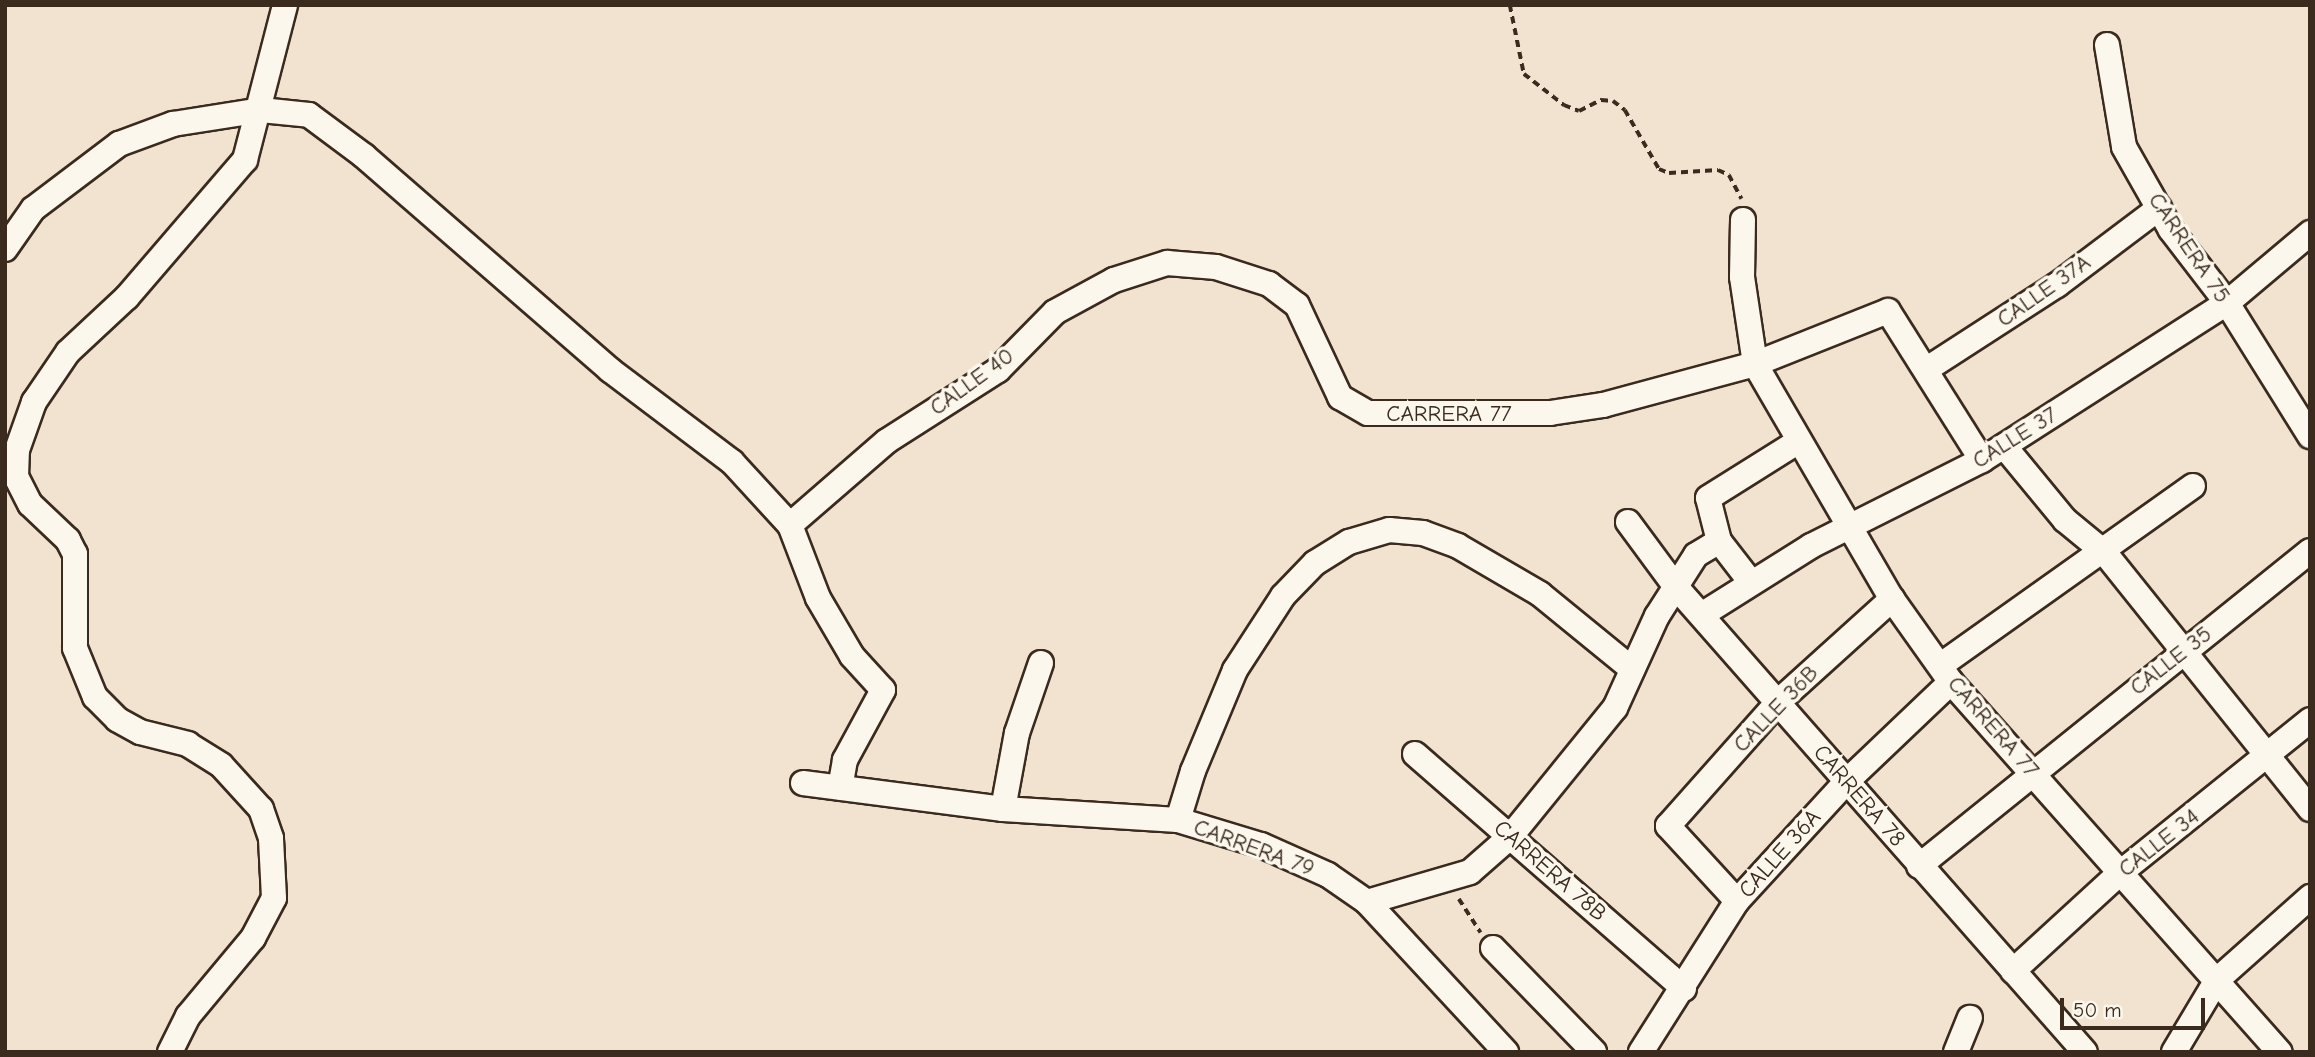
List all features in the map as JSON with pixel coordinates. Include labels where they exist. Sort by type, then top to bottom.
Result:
[{"type":"street","points":[[170,1052],[188,1016],[253,938],[274,898],[271,838],[261,809],[221,765],[188,744],[141,732],[117,719],[96,697],[75,648],[75,554],[68,540],[30,504],[16,477],[17,450],[34,402],[68,352],[127,298],[245,160],[261,110],[285,5]]},
{"type":"street","name":"CARRERA 75","points":[[2107,45],[2124,147],[2159,208],[2227,303],[2309,433]]},
{"type":"street","points":[[5,249],[33,209],[119,144],[173,124],[261,110],[309,115],[364,156],[610,370],[732,462],[790,525],[818,598],[852,656],[876,677],[883,690],[845,760],[840,788]]},
{"type":"street","name":"CALLE 37A","points":[[1927,369],[2057,285],[2159,208]]},
{"type":"street","name":"CARRERA 77","points":[[1743,220],[1742,277],[1755,364],[1892,599],[1946,673],[2280,1052]]},
{"type":"street","name":"CALLE 37","points":[[1703,614],[1750,581],[1848,525],[1982,460],[2227,303],[2310,233]]},
{"type":"street","name":"CARRERA 77","points":[[1167,262],[1216,267],[1269,284],[1297,305],[1340,397],[1368,413],[1550,413],[1662,392],[1755,364]]},
{"type":"street","name":"CALLE 40","points":[[790,525],[887,441],[998,369],[1055,312],[1114,280],[1167,262]]},
{"type":"street","points":[[1755,364],[1816,337],[1888,311],[1982,460]]},
{"type":"street","points":[[1750,581],[1719,541],[1708,498],[1799,441]]},
{"type":"street","points":[[2004,446],[2065,520],[2105,553],[2270,755],[2310,809]]},
{"type":"street","name":"CALLE 36A","points":[[1641,1052],[1684,989],[1737,901],[1946,673],[2193,486]]},
{"type":"street","name":"CARRERA 78","points":[[1633,529],[1676,587],[1703,614],[1919,866],[2085,1052]]},
{"type":"street","points":[[1178,820],[1193,771],[1236,670],[1283,596],[1315,563],[1349,542],[1389,530],[1423,533],[1458,546],[1540,594],[1632,669]]},
{"type":"street","points":[[1367,902],[1470,872],[1510,837],[1615,708],[1657,615],[1676,587],[1687,563],[1719,541]]},
{"type":"street","name":"CALLE 35","points":[[1919,866],[2032,772],[2310,551]]},
{"type":"street","name":"CALLE 36B","points":[[1737,901],[1668,826],[1778,702],[1892,599]]},
{"type":"street","points":[[1003,810],[1017,733],[1041,663]]},
{"type":"street","name":"CALLE 34","points":[[2013,971],[2120,873],[2270,755],[2310,720]]},
{"type":"street","name":"CARRERA 78B","points":[[1415,754],[1684,989]]},
{"type":"street","name":"CARRERA 79","points":[[803,783],[1003,810],[1178,820],[1261,845],[1328,875],[1367,902],[1506,1052]]},
{"type":"street","points":[[2174,1052],[2217,980],[2310,897]]},
{"type":"street","points":[[1493,948],[1594,1052]]},
{"type":"street","points":[[1955,1052],[1970,1018]]},
{"type":"path","points":[[1510,5],[1524,74],[1564,105],[1578,111],[1601,100],[1613,101],[1625,110],[1659,169],[1729,174],[1740,188],[1743,220]]},
{"type":"path","points":[[1470,872],[1459,890],[1460,904],[1493,948]]}]
